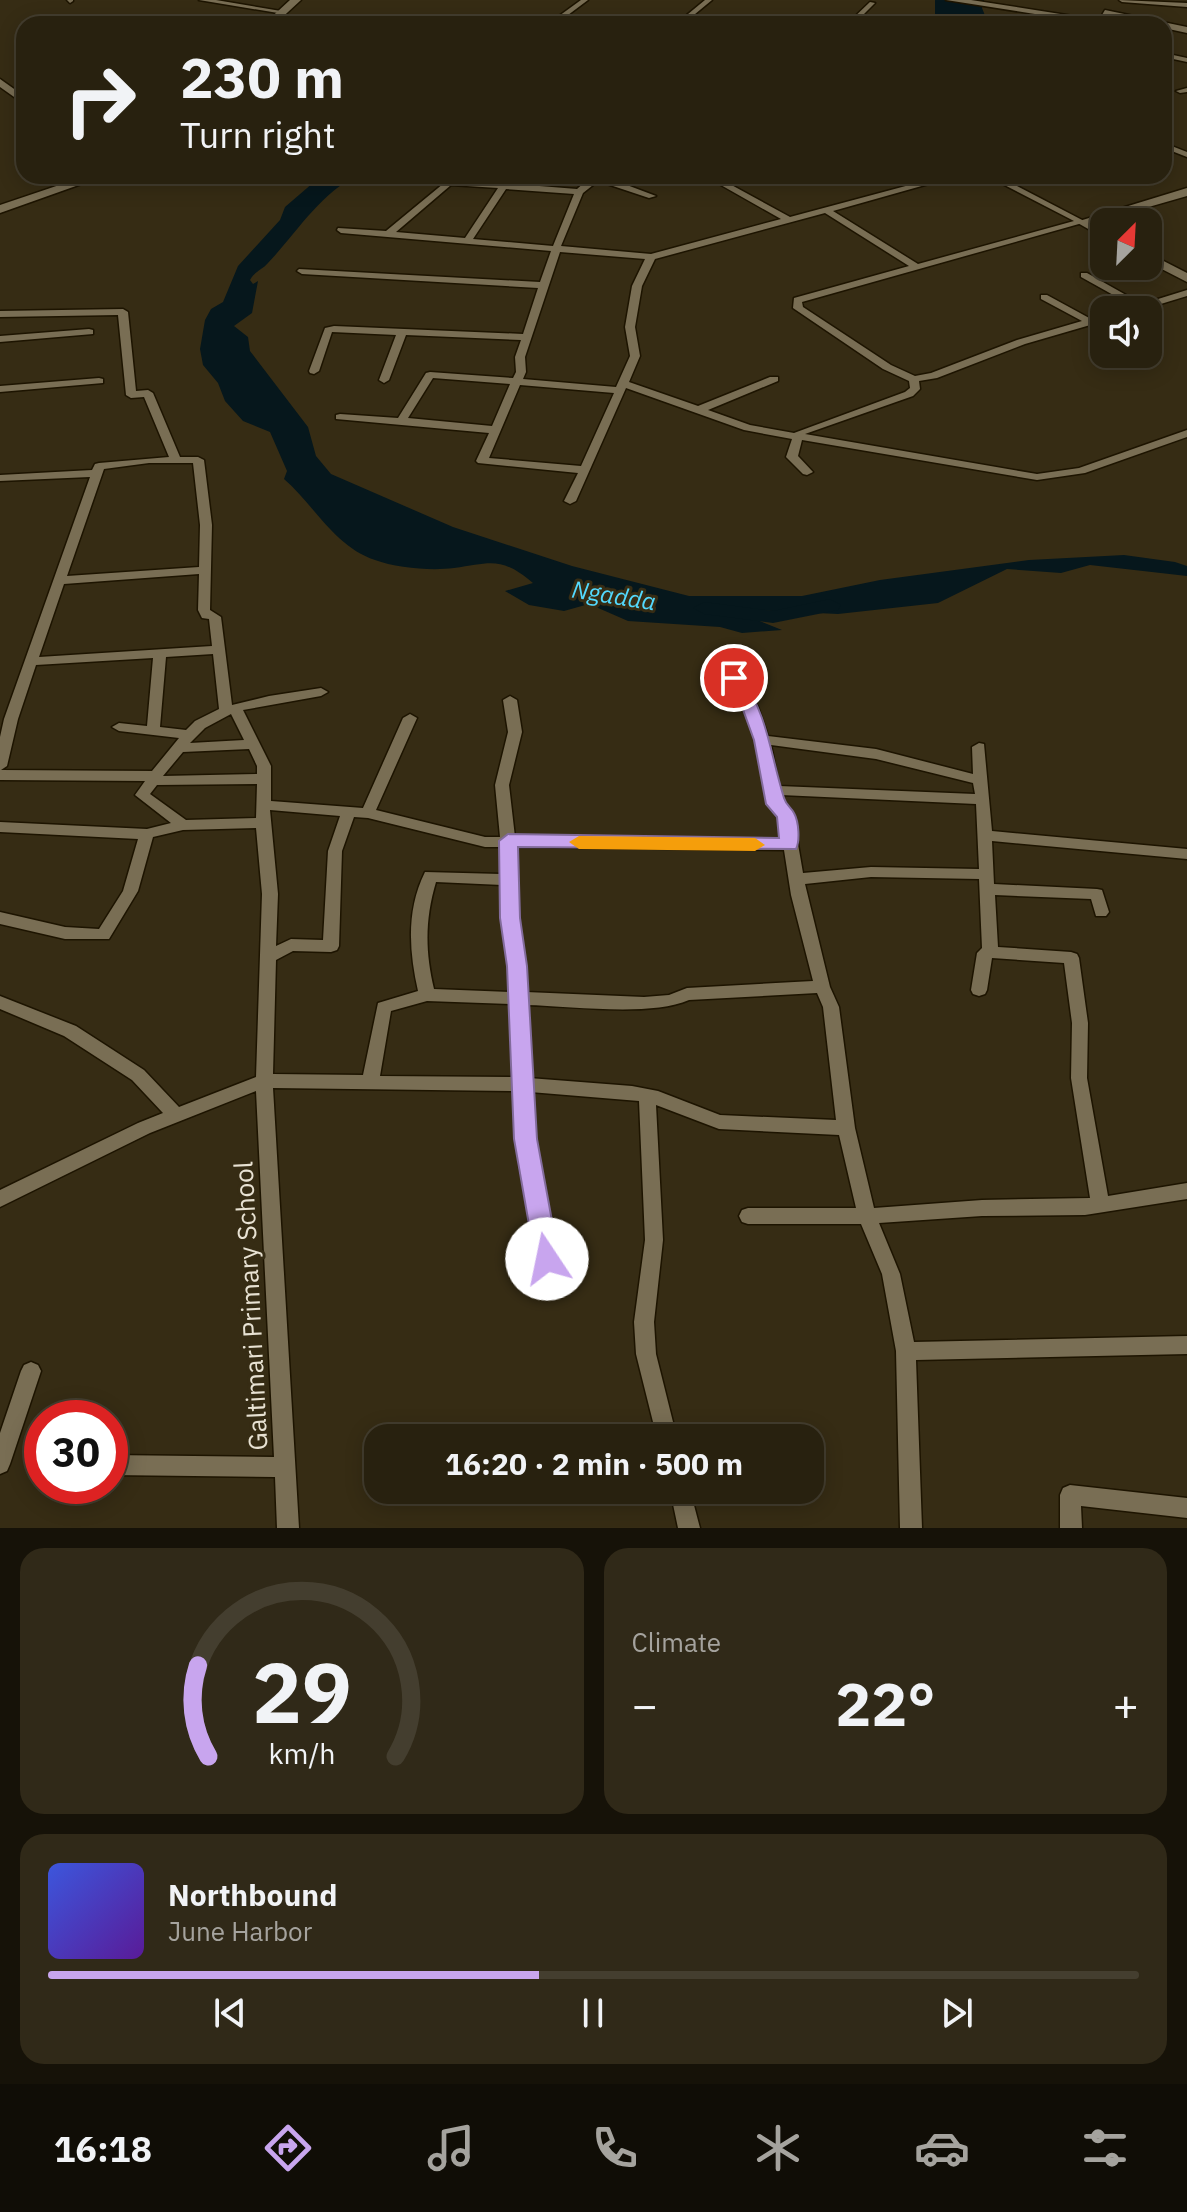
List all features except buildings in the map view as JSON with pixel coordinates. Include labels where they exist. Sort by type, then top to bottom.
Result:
[{"type":"street","points":[[202,0],[284,12]]},
{"type":"street","points":[[279,16],[296,0]]},
{"type":"street","points":[[562,16],[585,0]]},
{"type":"street","points":[[689,16],[709,0]]},
{"type":"street","points":[[951,0],[1063,16]]},
{"type":"street","points":[[1022,0],[1119,16]]},
{"type":"street","points":[[1111,14],[1120,0],[1187,5]]},
{"type":"street","points":[[858,16],[872,3]]},
{"type":"street","points":[[0,82],[5,91]]},
{"type":"street","points":[[69,186],[73,184]]},
{"type":"street","points":[[0,209],[75,184]]},
{"type":"street","points":[[388,234],[446,184]]},
{"type":"street","points":[[499,184],[579,192]]},
{"type":"street","points":[[585,470],[482,461],[517,380],[526,337],[543,285],[579,192],[589,184]]},
{"type":"street","points":[[618,184],[652,196]]},
{"type":"street","points":[[724,184],[789,220]]},
{"type":"street","points":[[341,230],[651,257],[923,184]]},
{"type":"street","points":[[1007,184],[1090,226]]},
{"type":"street","points":[[468,240],[504,185]]},
{"type":"street","points":[[1090,322],[1021,342],[933,376],[914,379],[887,367],[798,308],[797,300],[1187,192]]},
{"type":"street","points":[[826,210],[916,267]]},
{"type":"street","points":[[570,501],[635,356],[630,327],[637,286],[651,257]]},
{"type":"street","points":[[1162,265],[1187,278]]},
{"type":"street","points":[[302,271],[543,285]]},
{"type":"street","points":[[1084,275],[1116,296]]},
{"type":"street","points":[[1162,301],[1187,293]]},
{"type":"street","points":[[1044,297],[1090,322]]},
{"type":"street","points":[[0,314],[123,312],[131,395],[148,393],[175,459]]},
{"type":"street","points":[[314,371],[328,330],[526,337]]},
{"type":"street","points":[[0,339],[89,332]]},
{"type":"street","points":[[384,380],[402,333]]},
{"type":"street","points":[[401,421],[430,375],[622,386],[748,428],[1037,477],[1081,471],[1187,433]]},
{"type":"street","points":[[699,410],[774,379]]},
{"type":"street","points":[[796,435],[909,394],[915,389],[914,379]]},
{"type":"street","points":[[0,389],[99,381]]},
{"type":"street","points":[[340,417],[495,430]]},
{"type":"street","points":[[796,435],[792,457],[807,472]]},
{"type":"street","points":[[0,766],[6,719],[34,661],[99,466],[198,460],[206,525],[204,605],[206,615],[215,617],[218,650],[160,656],[34,661]]},
{"type":"street","points":[[0,478],[97,473]]},
{"type":"street","points":[[62,580],[205,570]]},
{"type":"street","name":"Galtimari Primary School","points":[[218,650],[226,709],[237,711],[264,766],[266,805],[263,823],[270,894],[264,1081],[288,1528]]},
{"type":"street","points":[[732,655],[734,678],[751,707],[763,740],[776,804],[786,815],[796,879],[822,987],[831,1007],[846,1128],[867,1216],[891,1274],[906,1351],[913,1492],[911,1528]]},
{"type":"street","points":[[153,731],[160,656]]},
{"type":"street","points":[[183,825],[142,795],[205,719],[237,711],[249,703],[321,692]]},
{"type":"street","points":[[510,700],[515,732],[502,785],[508,841],[521,1084],[528,1166],[553,1290]]},
{"type":"street","points":[[368,813],[410,718]]},
{"type":"street","points":[[119,727],[189,735]]},
{"type":"street","points":[[763,740],[876,754],[980,780]]},
{"type":"street","points":[[178,748],[255,744]]},
{"type":"street","points":[[979,747],[990,952]]},
{"type":"street","points":[[0,775],[156,776]]},
{"type":"street","points":[[156,776],[159,781],[265,779]]},
{"type":"street","points":[[773,790],[983,799]]},
{"type":"street","points":[[266,805],[368,813],[485,842],[789,845]]},
{"type":"street","points":[[268,957],[291,945],[331,946],[335,851],[348,812]]},
{"type":"street","points":[[0,827],[147,834],[183,825],[263,823]]},
{"type":"street","points":[[0,918],[65,933],[103,935],[130,891],[147,834]]},
{"type":"street","points":[[983,835],[1187,854]]},
{"type":"street","points":[[796,879],[871,872],[986,881],[1097,894],[1101,912]]},
{"type":"street","points":[[427,995],[415,944],[416,927],[430,876],[510,880]]},
{"type":"street","points":[[979,990],[985,953],[1071,958],[1080,1023],[1079,1078],[1100,1205]]},
{"type":"street","points":[[370,1083],[384,1007],[427,995],[644,1003],[710,992],[822,987]]},
{"type":"street","points":[[0,1002],[70,1031],[138,1075],[176,1115]]},
{"type":"street","points":[[0,1199],[176,1115],[264,1081],[521,1084],[632,1093],[658,1098],[719,1122],[846,1128]]},
{"type":"street","points":[[647,1098],[654,1240],[644,1322],[646,1354],[664,1424]]},
{"type":"street","points":[[748,1216],[867,1216],[1100,1205],[1187,1191]]},
{"type":"street","points":[[906,1351],[1187,1345]]},
{"type":"street","points":[[0,1464],[5,1435],[31,1371]]},
{"type":"street","points":[[128,1465],[285,1467]]},
{"type":"street","points":[[1071,1528],[1070,1495],[1187,1508]]},
{"type":"street","points":[[683,1504],[689,1528]]},
{"type":"water","points":[[935,0],[984,0],[982,8],[985,16],[935,14]]},
{"type":"water","points":[[312,184],[343,184],[320,203],[252,277],[250,280],[253,284],[258,281],[252,313],[234,326],[248,337],[250,351],[308,427],[316,456],[331,474],[453,527],[572,566],[689,596],[802,596],[880,580],[1029,560],[1124,555],[1187,566],[1187,576],[1090,565],[1061,573],[1007,569],[938,603],[838,614],[730,609],[782,630],[742,633],[720,627],[628,621],[589,604],[564,611],[529,605],[505,591],[533,583],[504,565],[487,563],[445,569],[414,568],[384,563],[361,554],[337,536],[284,479],[287,471],[270,432],[243,421],[225,401],[218,383],[203,365],[200,349],[205,320],[211,309],[223,302],[238,266],[280,220],[285,207]]},
{"type":"waterway","name":"Ngadda","points":[[704,608],[773,617],[830,605]]},
{"type":"slow traffic","points":[[579,842],[755,845]]},
{"type":"route","points":[[547,1259],[528,1166],[521,1084],[517,966],[510,918],[508,841],[789,845],[786,815],[776,804],[763,740],[751,707],[734,678]]}]
